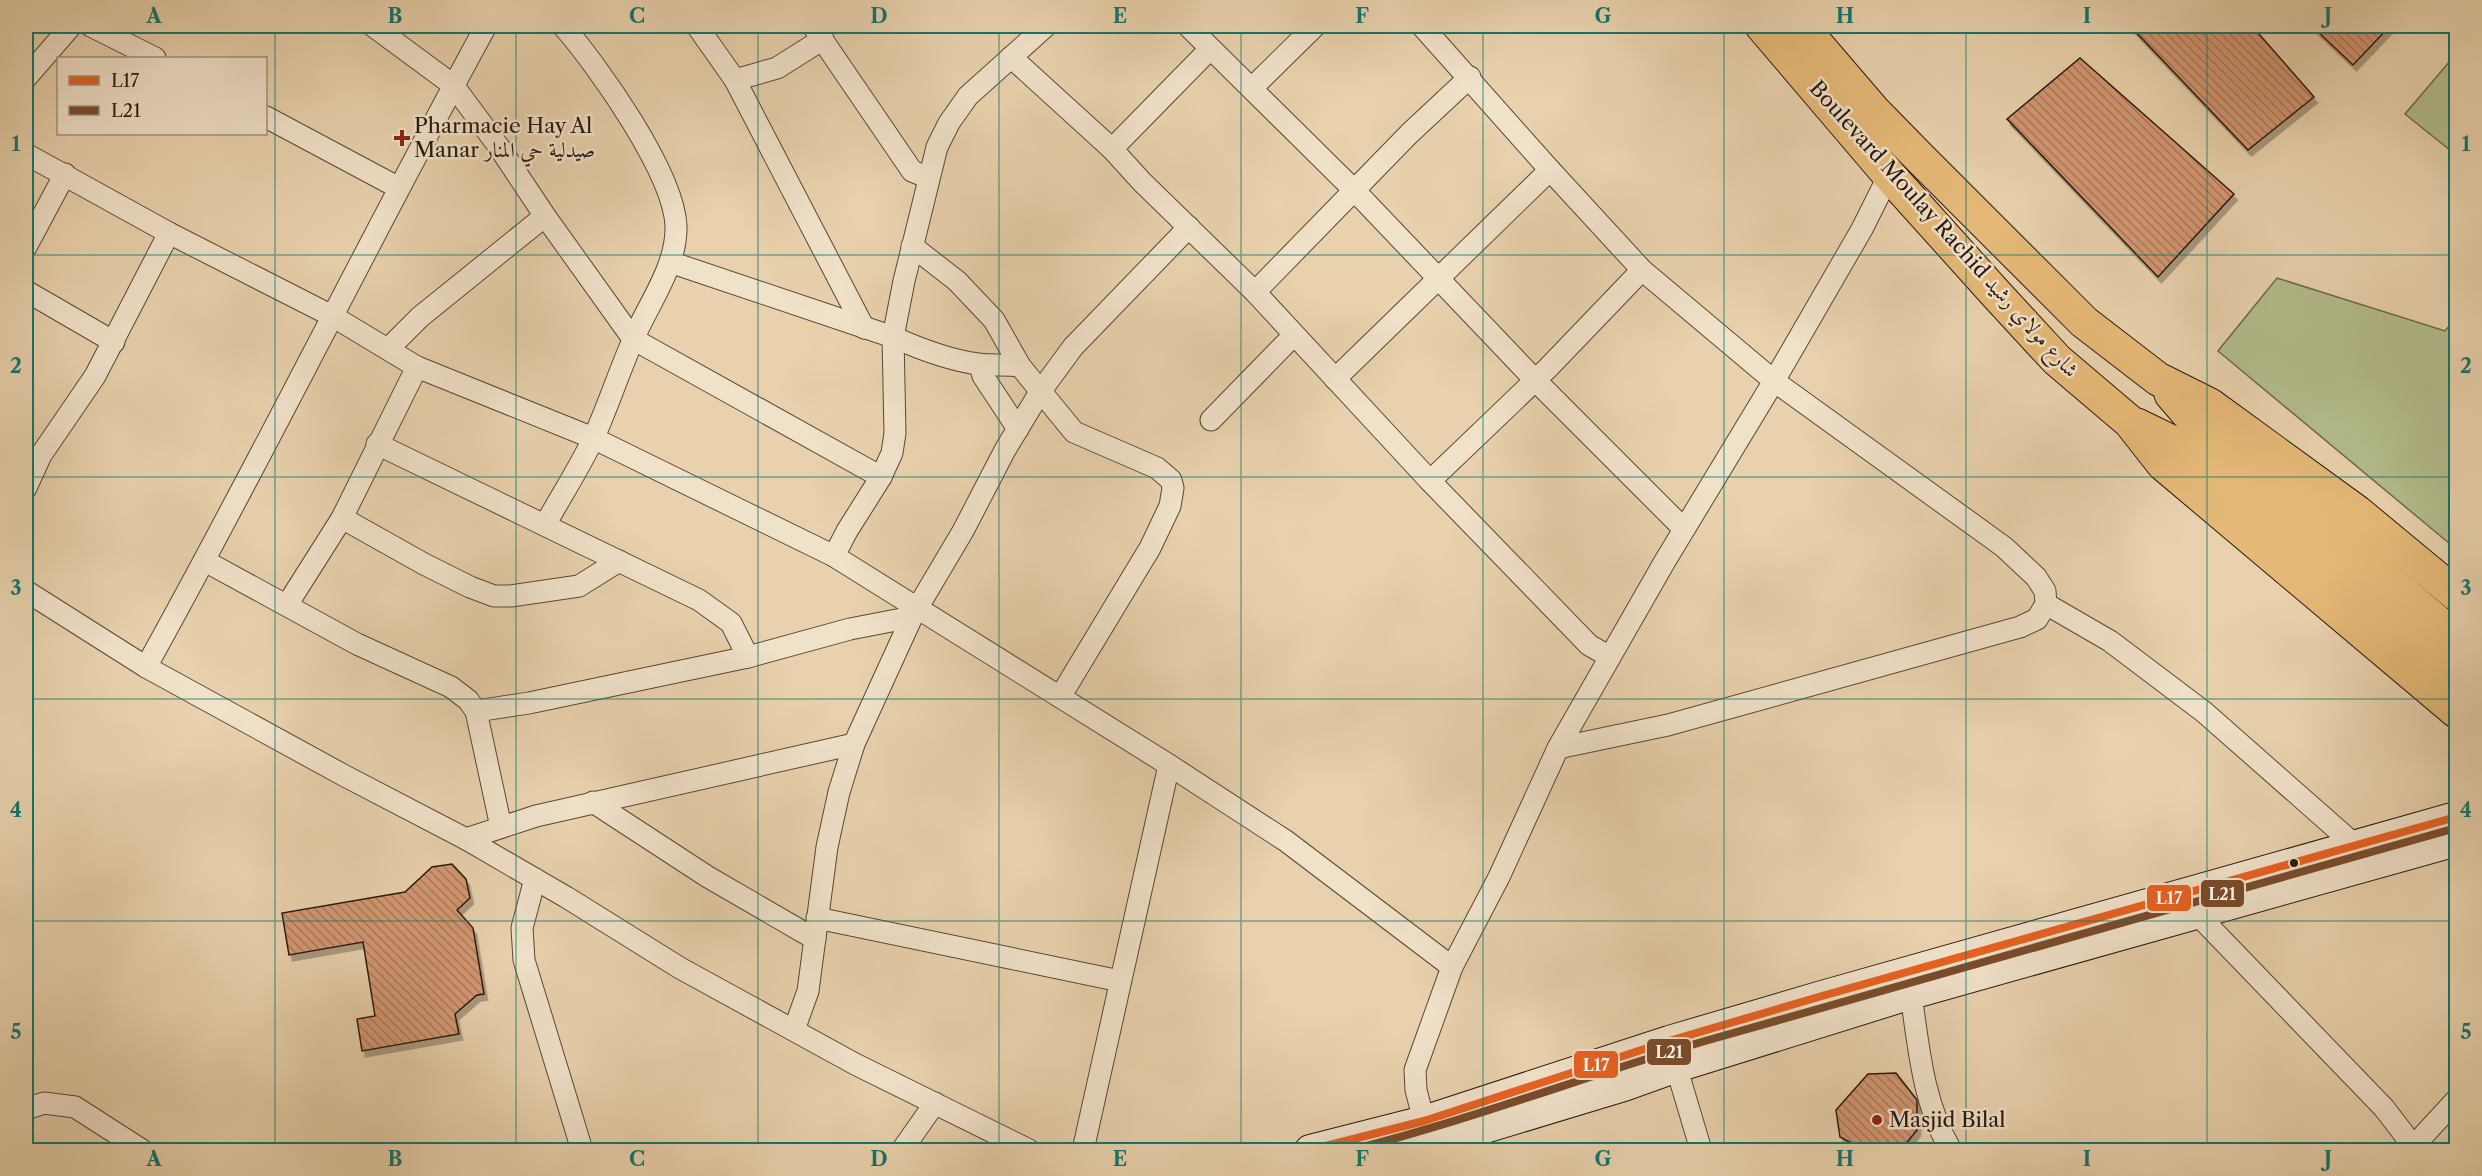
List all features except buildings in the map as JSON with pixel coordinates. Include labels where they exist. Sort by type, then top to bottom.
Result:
[{"type":"main road","name":"Boulevard Moulay Rachid شارع مولاي رشيد","points":[[1762,26],[1890,176],[2057,360],[2130,422],[2163,464],[2457,711]]},
{"type":"main road","name":"Boulevard Moulay Rachid شارع مولاي رشيد","points":[[1801,26],[1881,118],[2029,270],[2084,322],[2158,380],[2210,405],[2357,512],[2457,594]]},
{"type":"main road","points":[[2158,380],[2196,423],[2338,537],[2457,638]]},
{"type":"main road","points":[[2130,422],[2178,445],[2457,676]]},
{"type":"main road","points":[[1310,1150],[1424,1139],[1673,1054],[2356,846],[2457,818]]},
{"type":"main road","points":[[1910,983],[2197,914],[2457,841]]},
{"type":"street","points":[[26,78],[70,26]]},
{"type":"street","points":[[91,26],[153,57]]},
{"type":"street","points":[[373,26],[453,85],[633,339],[880,477]]},
{"type":"street","points":[[146,667],[205,561],[272,429],[486,26]]},
{"type":"street","points":[[545,525],[593,438],[633,339],[670,262],[676,224],[670,197],[653,160],[618,98],[585,51],[563,26]]},
{"type":"street","points":[[697,26],[735,80],[864,328]]},
{"type":"street","points":[[834,556],[892,453],[895,433],[893,337],[912,246],[937,147],[949,123],[968,96],[1046,26]]},
{"type":"street","points":[[1188,26],[1354,190],[1536,381],[1684,529]]},
{"type":"street","points":[[1252,88],[1315,26]]},
{"type":"street","points":[[1422,26],[1642,270],[1774,381],[2004,547],[2041,583],[2047,597],[2046,604],[2037,619],[2030,624],[1668,725],[1558,748]]},
{"type":"street","points":[[735,80],[777,68],[818,32],[912,171],[929,178]]},
{"type":"street","points":[[1112,149],[1210,49]]},
{"type":"street","points":[[1011,57],[1112,149],[1136,176],[1255,292],[1430,481],[1589,645],[1610,657]]},
{"type":"street","points":[[1255,292],[1354,190],[1470,77]]},
{"type":"street","points":[[267,118],[399,188]]},
{"type":"street","points":[[26,154],[169,233],[333,317],[417,367],[593,438],[834,556],[915,613],[1060,697],[1286,841],[1452,967]]},
{"type":"street","points":[[1335,379],[1550,170]]},
{"type":"street","points":[[26,247],[65,174]]},
{"type":"street","points":[[1424,1139],[1415,1070],[1452,967],[1558,748],[1684,529],[1774,381],[1890,176]]},
{"type":"street","points":[[388,349],[420,317],[545,216]]},
{"type":"street","points":[[794,1030],[808,991],[827,847],[839,792],[854,744],[915,613],[1041,392],[1073,347],[1189,227]]},
{"type":"street","points":[[26,488],[33,449],[95,376],[169,233]]},
{"type":"street","points":[[912,246],[957,281],[994,320],[1020,366],[1074,432],[1157,468],[1171,480],[1173,488],[1170,506],[1150,548],[1060,697]]},
{"type":"street","points":[[670,262],[893,337],[920,349],[980,364],[997,363],[1020,366]]},
{"type":"street","points":[[1430,481],[1536,381],[1642,270]]},
{"type":"street","points":[[26,291],[114,342]]},
{"type":"street","points":[[1211,420],[1294,335]]},
{"type":"street","points":[[980,364],[983,376],[1018,429]]},
{"type":"street","points":[[287,604],[342,518],[417,367]]},
{"type":"street","points":[[377,444],[699,600],[731,623],[748,657]]},
{"type":"street","points":[[342,518],[405,555],[470,587],[494,596],[512,596],[579,586],[619,561]]},
{"type":"street","points":[[205,561],[357,644],[452,687],[468,700],[476,711],[501,827]]},
{"type":"street","points":[[26,591],[146,667],[466,839],[680,968],[855,1064],[1029,1150]]},
{"type":"street","points":[[2046,604],[2110,641],[2204,712],[2356,846]]},
{"type":"street","points":[[476,711],[529,703],[748,657],[915,613]]},
{"type":"street","points":[[466,839],[536,816],[593,802],[854,744]]},
{"type":"street","points":[[1083,1150],[1169,765]]},
{"type":"street","points":[[593,802],[708,877],[816,928],[1120,981]]},
{"type":"street","points":[[535,879],[522,928],[524,960],[582,1150]]},
{"type":"street","points":[[2197,914],[2384,1108],[2412,1150],[2457,1100]]},
{"type":"street","points":[[1910,983],[1925,1078],[1937,1128],[1951,1150]]},
{"type":"street","points":[[1673,1054],[1701,1150]]},
{"type":"street","points":[[902,1150],[935,1102]]},
{"type":"street","points":[[26,1109],[44,1103],[75,1107],[142,1150]]},
{"type":"green space","points":[[2456,54],[2456,155],[2405,114]]},
{"type":"green space","points":[[2277,278],[2445,331],[2456,318],[2456,549],[2218,351]]},
{"type":"transit line","name":"L17","points":[[1310,1150],[1424,1121],[1669,1041],[1822,996],[2456,817]]},
{"type":"transit line","name":"L21","points":[[1351,1150],[1440,1125],[1705,1041],[2456,828]]},
{"type":"place","name":"Pharmacie Hay Al Manar صيدلية حي المنار","points":[[402,138]]},
{"type":"place","name":"Masjid Bilal","points":[[1877,1120]]}]
